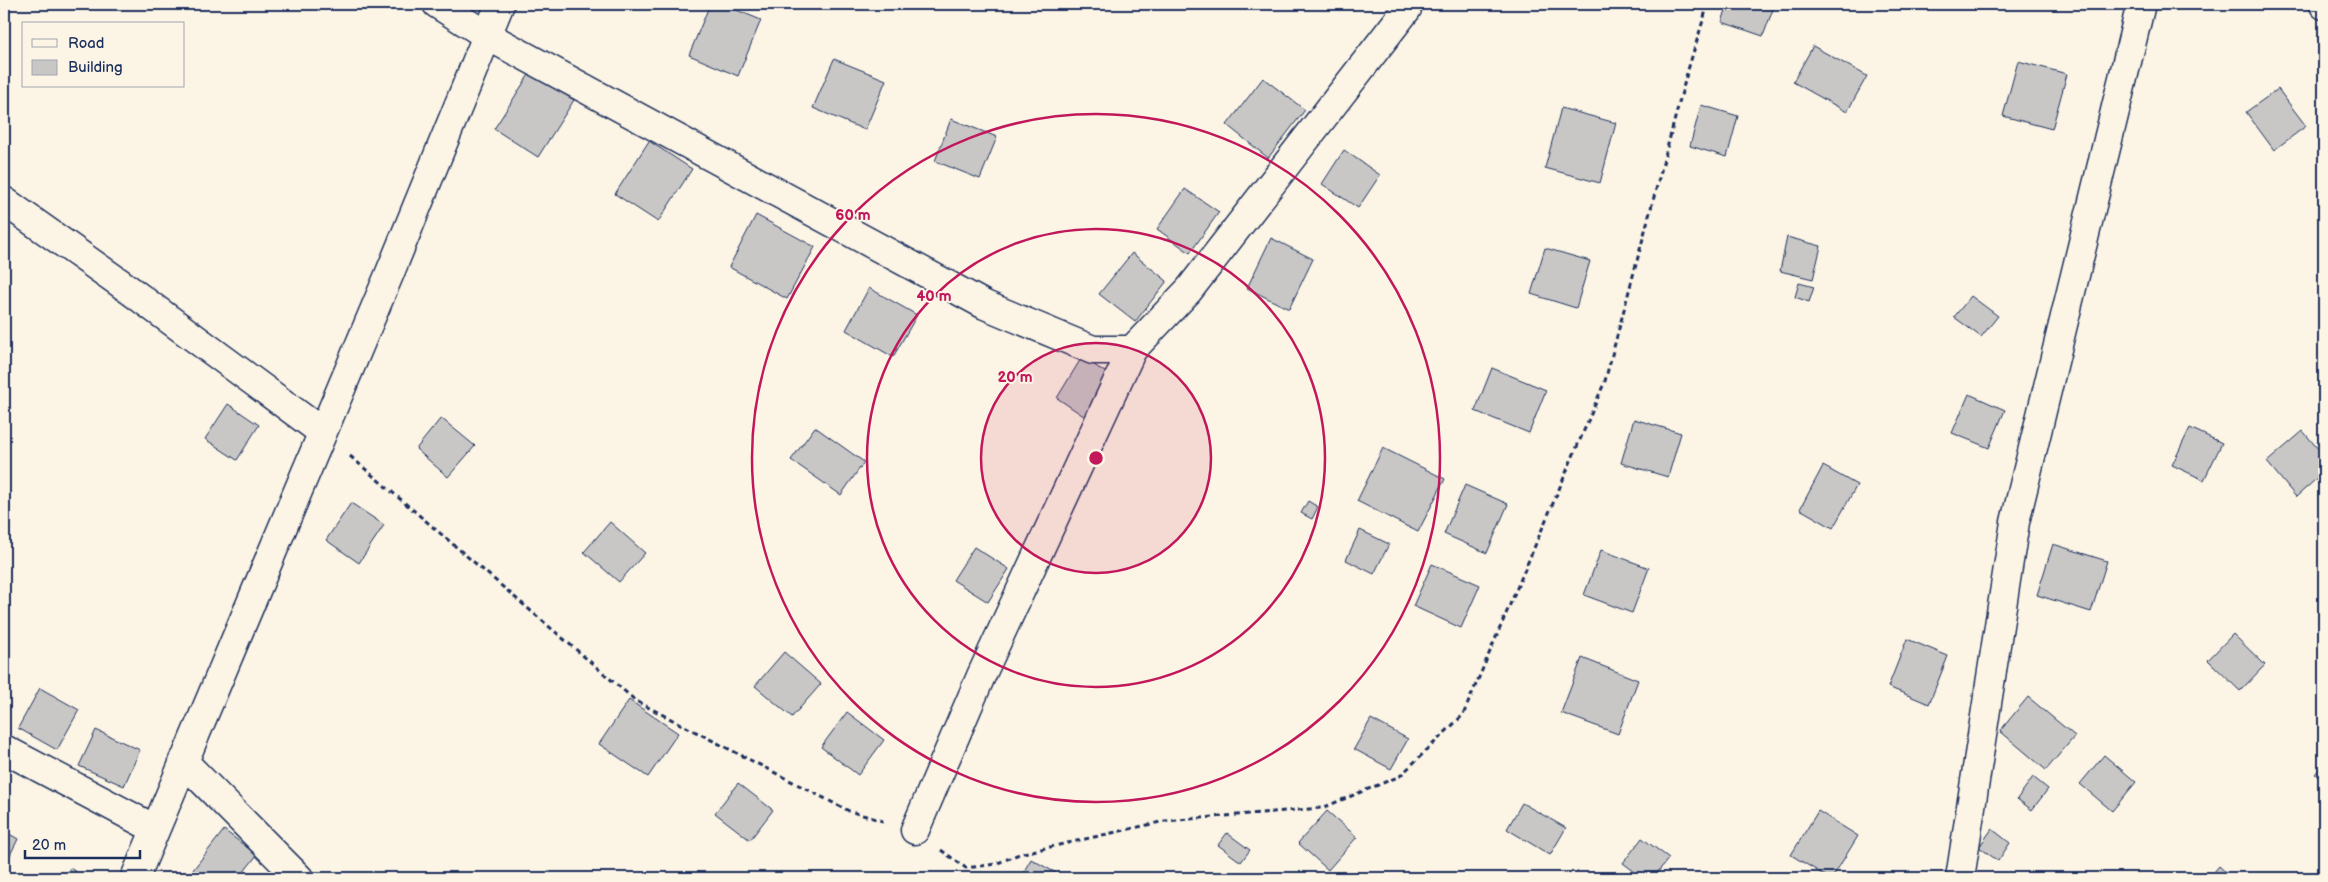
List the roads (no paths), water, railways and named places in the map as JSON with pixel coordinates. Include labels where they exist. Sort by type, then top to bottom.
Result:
[{"type":"street","points":[[436,4],[486,35],[985,305],[1093,350],[1132,350]]},
{"type":"street","points":[[135,878],[500,4]]},
{"type":"street","points":[[1960,878],[2015,522],[2141,4]]},
{"type":"street","points":[[915,830],[981,676],[1132,350],[1189,290],[1403,5]]},
{"type":"street","points":[[4,201],[120,283],[322,432]]},
{"type":"street","points":[[4,749],[155,829]]},
{"type":"street","points":[[183,761],[299,878]]}]
